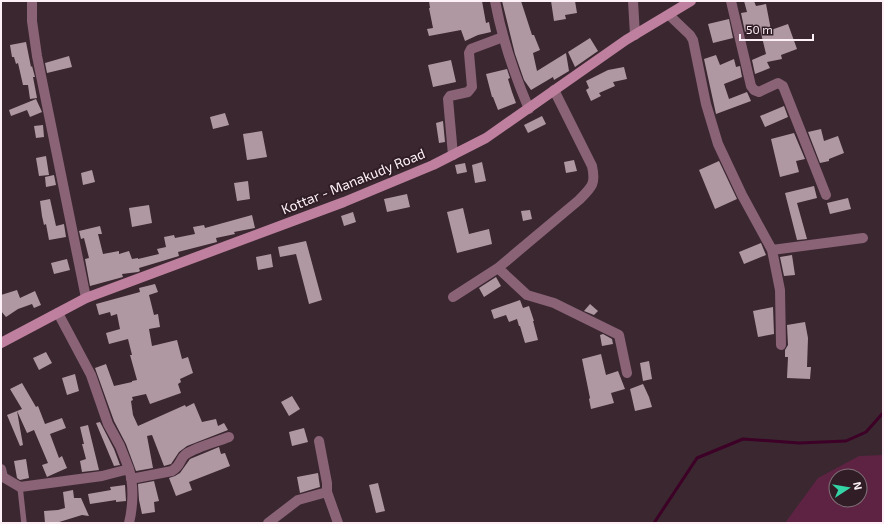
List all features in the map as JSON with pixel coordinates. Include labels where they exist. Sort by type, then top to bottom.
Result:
[{"type":"main road","name":"Kottar - Manakudy Road","points":[[1,342],[86,298],[344,202],[433,165],[486,138],[635,35],[692,1]]},
{"type":"street","points":[[32,1],[32,21],[38,56],[86,298]]},
{"type":"street","points":[[494,1],[503,37],[516,78],[529,109]]},
{"type":"street","points":[[633,1],[635,35]]},
{"type":"street","points":[[731,1],[751,86],[758,92],[778,83],[782,86],[826,195]]},
{"type":"street","points":[[669,15],[690,35],[693,40],[706,104],[718,144],[742,195],[772,250],[780,290],[781,345]]},
{"type":"street","points":[[453,155],[448,99],[452,95],[468,92],[472,87],[469,53],[471,49],[503,37]]},
{"type":"street","points":[[453,297],[498,268],[579,200],[593,183],[594,179],[592,166],[554,90]]},
{"type":"street","points":[[772,250],[863,238]]},
{"type":"street","points":[[498,268],[527,295],[554,303],[619,335],[628,373]]},
{"type":"street","points":[[58,313],[91,375],[108,424],[120,446],[130,474],[130,523]]},
{"type":"street","points":[[1,469],[3,477],[20,487],[102,476],[172,471],[179,465],[184,455],[229,437]]},
{"type":"street","points":[[319,441],[327,483],[327,492],[338,523]]},
{"type":"street","points":[[268,523],[298,500],[327,492]]},
{"type":"lane","points":[[20,487],[24,523]]},
{"type":"shaded area","points":[[883,455],[883,523],[785,523],[818,478],[828,473],[828,508],[868,508],[868,468],[837,468],[859,456]]},
{"type":"building","points":[[429,1],[482,1],[486,23],[489,22],[491,32],[478,35],[465,41],[461,30],[429,36],[427,29],[433,28]]},
{"type":"building","points":[[502,1],[521,1],[532,35],[534,35],[540,50],[533,53],[537,71],[566,53],[569,71],[554,80],[553,77],[531,90],[524,80],[515,54]]},
{"type":"building","points":[[551,1],[575,1],[577,13],[565,15],[566,19],[554,21]]},
{"type":"building","points":[[744,1],[754,1],[756,6],[766,4],[771,30],[788,24],[797,49],[781,55],[782,59],[767,62],[770,68],[755,74],[752,60],[766,54],[760,29],[745,32],[741,13],[747,12]]},
{"type":"building","points":[[729,19],[733,38],[713,43],[708,24]]},
{"type":"building","points":[[590,38],[598,51],[575,67],[568,52]]},
{"type":"building","points":[[26,42],[31,67],[32,66],[35,77],[33,77],[37,98],[30,99],[28,85],[23,85],[18,63],[16,64],[14,57],[12,57],[10,45]]},
{"type":"building","points":[[716,55],[720,65],[734,59],[736,67],[740,66],[742,77],[724,84],[729,99],[747,92],[751,101],[716,114],[704,59]]},
{"type":"building","points":[[69,56],[72,67],[47,73],[45,63]]},
{"type":"building","points":[[451,60],[456,82],[433,87],[428,65]]},
{"type":"building","points":[[624,67],[627,79],[613,82],[615,86],[599,93],[601,96],[591,101],[586,90],[589,88],[586,81],[608,70]]},
{"type":"building","points":[[507,69],[510,78],[508,79],[516,103],[498,110],[492,97],[486,74]]},
{"type":"building","points":[[36,99],[42,112],[30,117],[27,110],[11,116],[9,110]]},
{"type":"building","points":[[784,106],[788,117],[765,127],[760,116]]},
{"type":"building","points":[[225,113],[229,125],[213,129],[210,117]]},
{"type":"building","points":[[542,116],[546,124],[528,133],[524,125]]},
{"type":"building","points":[[443,121],[445,142],[439,143],[436,123]]},
{"type":"building","points":[[43,125],[44,137],[36,138],[34,126]]},
{"type":"building","points":[[821,129],[824,141],[838,136],[844,153],[829,159],[829,161],[820,163],[808,132]]},
{"type":"building","points":[[262,131],[267,157],[247,160],[243,134]]},
{"type":"building","points":[[794,133],[805,159],[796,161],[799,172],[780,177],[771,139]]},
{"type":"building","points":[[46,156],[49,175],[39,176],[36,158]]},
{"type":"building","points":[[574,160],[577,171],[566,173],[564,162]]},
{"type":"building","points":[[719,161],[737,199],[715,209],[699,170]]},
{"type":"building","points":[[482,162],[486,181],[475,183],[472,165]]},
{"type":"building","points":[[465,163],[467,172],[457,174],[455,165]]},
{"type":"building","points":[[92,170],[95,182],[83,185],[81,173]]},
{"type":"building","points":[[54,175],[56,185],[46,187],[45,177]]},
{"type":"building","points":[[248,181],[250,199],[237,201],[234,183]]},
{"type":"building","points":[[814,186],[817,198],[797,203],[807,239],[797,240],[785,193]]},
{"type":"building","points":[[407,194],[410,207],[387,212],[384,199]]},
{"type":"building","points":[[848,198],[851,209],[830,214],[827,203]]},
{"type":"building","points":[[50,199],[56,226],[64,224],[66,237],[49,240],[46,224],[44,225],[40,201]]},
{"type":"building","points":[[149,205],[152,223],[132,227],[129,208]]},
{"type":"building","points":[[463,208],[469,234],[489,229],[492,244],[457,253],[447,212]]},
{"type":"building","points":[[530,210],[532,219],[523,221],[521,211]]},
{"type":"building","points":[[353,212],[356,222],[344,226],[341,216]]},
{"type":"building","points":[[252,215],[255,228],[234,232],[235,234],[216,238],[217,242],[178,252],[179,256],[139,268],[140,271],[138,272],[122,274],[123,277],[90,286],[85,259],[89,258],[84,238],[81,239],[79,231],[100,226],[102,234],[98,234],[103,254],[119,251],[119,254],[129,251],[132,259],[138,259],[159,254],[157,249],[166,247],[164,237],[174,235],[175,238],[195,234],[193,227],[204,225],[205,228]]},
{"type":"building","points":[[306,241],[322,300],[309,304],[296,254],[280,257],[278,247]]},
{"type":"building","points":[[761,243],[766,255],[744,264],[739,252]]},
{"type":"building","points":[[271,254],[273,267],[258,270],[256,257]]},
{"type":"building","points":[[792,255],[795,275],[784,276],[780,257]]},
{"type":"building","points":[[67,259],[70,270],[54,274],[51,263]]},
{"type":"building","points":[[496,277],[501,286],[484,297],[479,288]]},
{"type":"building","points":[[155,284],[158,292],[149,295],[154,315],[158,314],[160,327],[149,329],[152,346],[177,340],[182,359],[188,357],[193,373],[180,379],[181,382],[178,384],[181,393],[150,404],[146,394],[132,397],[133,400],[131,401],[133,415],[138,426],[185,405],[186,407],[194,403],[202,422],[216,419],[218,426],[224,423],[228,430],[187,446],[179,452],[171,464],[164,466],[152,435],[147,436],[153,468],[136,471],[126,444],[114,421],[95,368],[106,364],[114,386],[132,382],[137,380],[130,355],[132,355],[128,339],[109,344],[106,333],[120,329],[117,314],[111,316],[110,312],[99,315],[96,304],[140,292],[139,288]]},
{"type":"building","points":[[17,290],[20,298],[35,291],[41,305],[34,308],[32,304],[18,309],[6,317],[1,311],[1,295]]},
{"type":"building","points":[[520,300],[523,308],[529,306],[538,340],[525,343],[517,319],[509,322],[506,315],[494,319],[491,310]]},
{"type":"building","points":[[590,304],[598,311],[594,315],[584,311]]},
{"type":"building","points":[[773,307],[774,334],[758,337],[753,311]]},
{"type":"building","points":[[805,322],[808,338],[807,367],[811,367],[810,379],[787,378],[788,357],[785,357],[785,350],[788,345],[787,325]]},
{"type":"building","points":[[603,334],[612,339],[613,344],[602,346],[600,335]]},
{"type":"building","points":[[46,352],[52,363],[39,370],[33,358]]},
{"type":"building","points":[[601,354],[606,375],[618,371],[625,389],[611,393],[614,403],[591,409],[582,359]]},
{"type":"building","points":[[649,361],[652,379],[643,381],[640,363]]},
{"type":"building","points":[[75,374],[79,391],[67,395],[62,378]]},
{"type":"building","points":[[22,383],[36,407],[38,406],[45,424],[62,418],[66,428],[50,434],[59,458],[62,456],[67,468],[47,477],[42,465],[48,463],[34,430],[27,433],[17,411],[22,409],[10,389]]},
{"type":"building","points":[[643,384],[652,407],[635,411],[630,389]]},
{"type":"building","points":[[292,396],[300,409],[289,416],[281,402]]},
{"type":"building","points":[[17,411],[23,445],[20,446],[7,415]]},
{"type":"building","points":[[100,422],[114,449],[120,465],[114,466],[96,423]]},
{"type":"building","points":[[88,425],[99,470],[82,472],[80,461],[86,459],[80,427]]},
{"type":"building","points":[[304,428],[308,442],[292,446],[289,432]]},
{"type":"building","points":[[219,447],[221,454],[225,453],[230,466],[189,482],[192,490],[176,496],[169,478],[180,473],[190,459]]},
{"type":"building","points":[[26,459],[29,478],[20,480],[17,478],[14,461]]},
{"type":"building","points":[[318,473],[320,487],[300,493],[297,477]]},
{"type":"building","points":[[154,481],[159,501],[154,502],[155,512],[142,514],[138,484]]},
{"type":"building","points":[[378,483],[385,511],[376,513],[369,485]]},
{"type":"building","points":[[125,485],[126,501],[116,502],[116,500],[90,504],[88,494],[111,490],[110,487]]},
{"type":"building","points":[[73,490],[74,498],[81,498],[89,516],[82,515],[56,523],[45,523],[44,511],[65,508],[63,492]]},
{"type":"waterway","points":[[654,523],[697,458],[743,439],[799,443],[846,441],[866,432],[883,413]]}]
